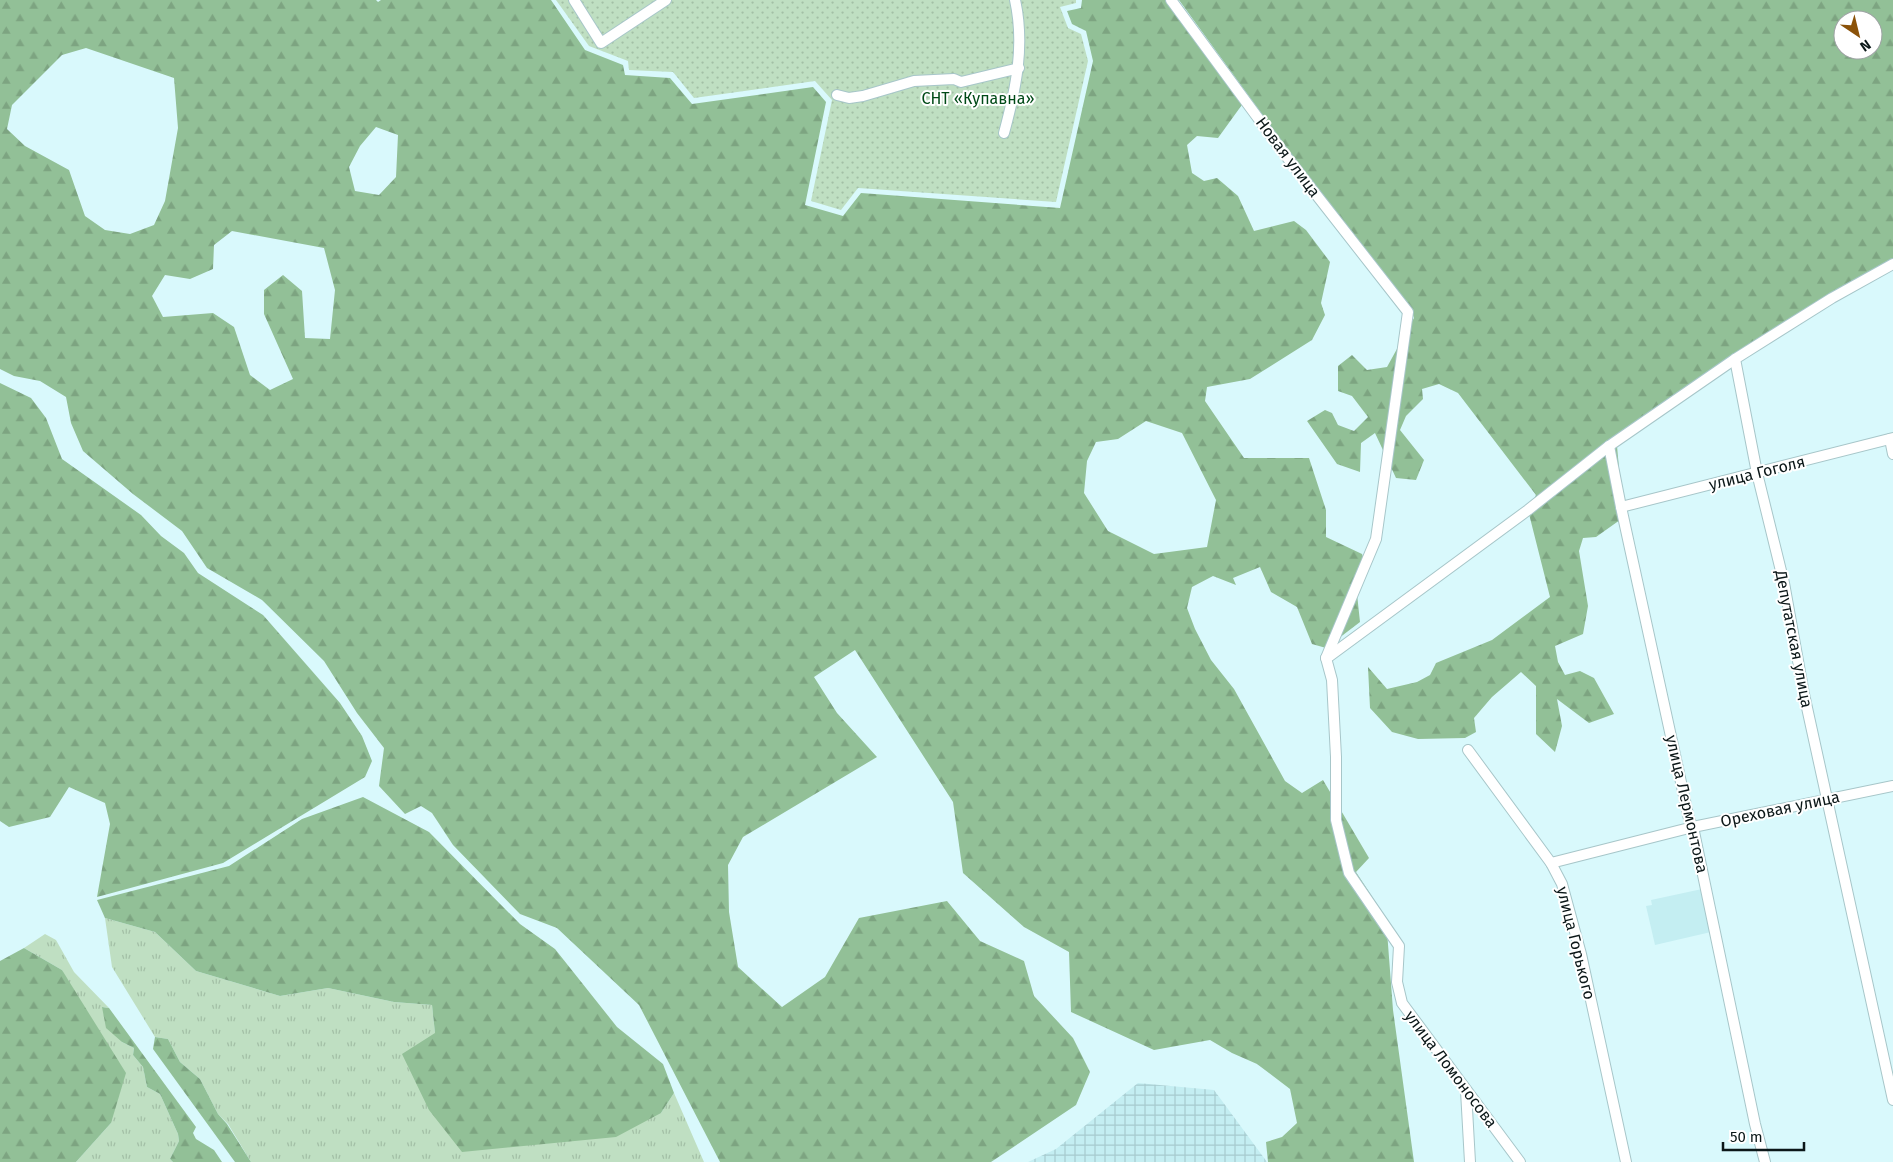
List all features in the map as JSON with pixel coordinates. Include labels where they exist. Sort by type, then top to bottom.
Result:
[{"type":"street","points":[[574,0],[601,43],[666,0]]},
{"type":"street","points":[[1004,134],[1019,68],[1019,19],[1015,0]]},
{"type":"street","name":"Новая улица","points":[[1171,0],[1286,156],[1408,312],[1376,539],[1326,658]]},
{"type":"street","points":[[837,95],[850,98],[863,96],[914,81],[954,79],[961,82],[1019,68]]},
{"type":"street","points":[[1326,658],[1528,510],[1609,446],[1735,359],[1832,298],[1893,264]]},
{"type":"street","name":"Депутатская улица","points":[[1735,359],[1757,473],[1784,583],[1804,694],[1893,1100]]},
{"type":"street","points":[[1891,438],[1893,454]]},
{"type":"street","name":"улица Гоголя","points":[[1620,508],[1891,438]]},
{"type":"street","name":"улица Лермонтова","points":[[1609,446],[1620,508],[1693,827],[1755,1124],[1765,1162]]},
{"type":"street","name":"улица Ломоносова","points":[[1326,658],[1333,690],[1336,820],[1349,873],[1399,946],[1397,982],[1402,1003],[1520,1162]]},
{"type":"street","name":"улица Горького","points":[[1468,750],[1551,863],[1562,884],[1569,906],[1626,1162]]},
{"type":"street","name":"Ореховая улица","points":[[1551,863],[1693,827],[1893,786]]},
{"type":"street","points":[[1466,1090],[1470,1162]]},
{"type":"shaded area","points":[[1702,889],[1711,932],[1655,945],[1646,906],[1652,905],[1651,900]]},
{"type":"shaded area","points":[[1138,1083],[1214,1090],[1267,1162],[1028,1162],[1056,1149]]},
{"type":"green space","points":[[0,0],[376,0],[378,2],[381,0],[551,0],[585,50],[623,65],[625,75],[670,78],[692,104],[813,87],[826,102],[805,205],[843,216],[861,193],[1060,208],[1093,61],[1086,31],[1072,24],[1067,11],[1081,8],[1082,0],[1169,0],[1244,102],[1218,138],[1197,136],[1187,145],[1192,173],[1204,181],[1217,178],[1238,196],[1254,231],[1294,221],[1306,230],[1330,262],[1321,303],[1325,315],[1312,340],[1250,379],[1207,387],[1205,401],[1244,458],[1309,458],[1326,510],[1326,537],[1362,554],[1367,567],[1357,594],[1360,622],[1326,648],[1312,644],[1297,607],[1271,592],[1260,567],[1233,578],[1236,585],[1213,576],[1192,587],[1187,608],[1195,629],[1211,660],[1234,689],[1285,781],[1302,793],[1323,780],[1369,858],[1356,872],[1386,918],[1393,1010],[1414,1162],[1268,1162],[1266,1142],[1282,1137],[1297,1123],[1290,1089],[1257,1064],[1232,1053],[1210,1040],[1154,1050],[1071,1012],[1069,952],[1024,927],[963,873],[953,802],[855,650],[814,677],[837,713],[877,757],[743,837],[728,865],[729,912],[738,967],[782,1007],[825,977],[859,918],[947,901],[980,941],[1024,961],[1034,996],[1073,1038],[1090,1072],[1076,1105],[991,1162],[720,1162],[639,1005],[557,928],[520,914],[453,845],[432,813],[421,806],[405,814],[379,786],[384,748],[357,713],[324,661],[262,600],[207,568],[182,531],[133,494],[83,451],[71,423],[66,397],[40,381],[14,376],[0,369]],"holes":[[[86,48],[174,78],[178,128],[165,201],[154,225],[130,234],[105,230],[85,216],[69,170],[25,146],[7,129],[12,105],[62,55]],[[376,127],[398,135],[396,177],[379,195],[355,191],[349,167],[360,146]],[[232,231],[324,248],[335,290],[330,339],[305,338],[302,291],[283,275],[264,290],[264,314],[293,379],[270,390],[250,375],[234,327],[213,313],[163,317],[152,296],[165,275],[190,279],[213,269],[214,245]],[[1146,421],[1182,433],[1216,500],[1207,547],[1154,554],[1108,531],[1084,493],[1087,461],[1096,442],[1118,439]]]},
{"type":"green space","name":"СНТ «Купавна»","points":[[556,0],[1076,0],[1076,3],[1060,7],[1068,28],[1081,34],[1088,61],[1056,202],[858,188],[841,210],[811,201],[832,100],[815,81],[694,98],[673,72],[629,70],[628,61],[589,46]]},
{"type":"green space","points":[[1179,0],[1893,0],[1893,265],[1872,276],[1710,381],[1617,446],[1622,501],[1627,515],[1596,537],[1583,538],[1579,551],[1588,606],[1583,634],[1555,646],[1558,662],[1565,675],[1580,671],[1594,678],[1614,714],[1589,723],[1557,699],[1562,726],[1555,752],[1536,734],[1536,686],[1521,672],[1492,697],[1474,718],[1476,732],[1465,738],[1418,739],[1392,732],[1370,708],[1368,667],[1387,689],[1417,682],[1430,675],[1436,663],[1492,640],[1550,597],[1528,510],[1536,495],[1458,393],[1439,384],[1422,389],[1423,399],[1406,416],[1400,430],[1424,460],[1416,480],[1396,478],[1375,433],[1361,443],[1360,472],[1337,464],[1307,421],[1325,410],[1332,413],[1338,425],[1354,431],[1368,417],[1352,396],[1338,391],[1338,366],[1352,355],[1367,370],[1387,367],[1414,318],[1410,306],[1344,227]]},
{"type":"green space","points":[[0,383],[31,398],[46,418],[62,459],[141,515],[161,536],[184,553],[198,573],[263,615],[340,703],[362,736],[372,761],[365,777],[223,863],[97,897],[110,824],[105,803],[69,787],[50,817],[9,827],[0,821]]},
{"type":"green space","points":[[363,797],[429,832],[520,924],[555,949],[617,1027],[663,1064],[674,1093],[661,1113],[616,1137],[462,1152],[429,1110],[402,1054],[435,1033],[432,1005],[394,1002],[328,988],[280,996],[196,971],[155,932],[105,918],[97,900],[229,866],[302,819]]},
{"type":"green space","points":[[105,918],[155,932],[196,971],[280,996],[328,988],[394,1002],[432,1005],[435,1033],[661,1113],[674,1093],[704,1162],[251,1162],[228,1124],[218,1114],[200,1079],[180,1062],[168,1039],[155,1037],[112,967]]},
{"type":"green space","points":[[45,934],[56,940],[74,972],[109,1008],[103,1007],[122,1042],[134,1048],[133,1055],[143,1067],[147,1087],[160,1094],[178,1134],[179,1141],[170,1159],[173,1162],[76,1162],[111,1123],[62,970],[24,948]]},
{"type":"green space","points":[[24,948],[62,970],[126,1073],[111,1123],[76,1162],[0,1162],[0,961]]},
{"type":"green space","points":[[102,1007],[109,1008],[196,1127],[193,1133],[196,1139],[214,1150],[222,1162],[173,1162],[170,1159],[179,1141],[178,1134],[160,1094],[147,1087],[143,1067],[133,1055],[134,1048],[122,1042],[106,1028]]},
{"type":"green space","points":[[155,1037],[168,1039],[180,1062],[200,1079],[218,1114],[227,1124],[251,1162],[235,1162],[153,1049]]}]
